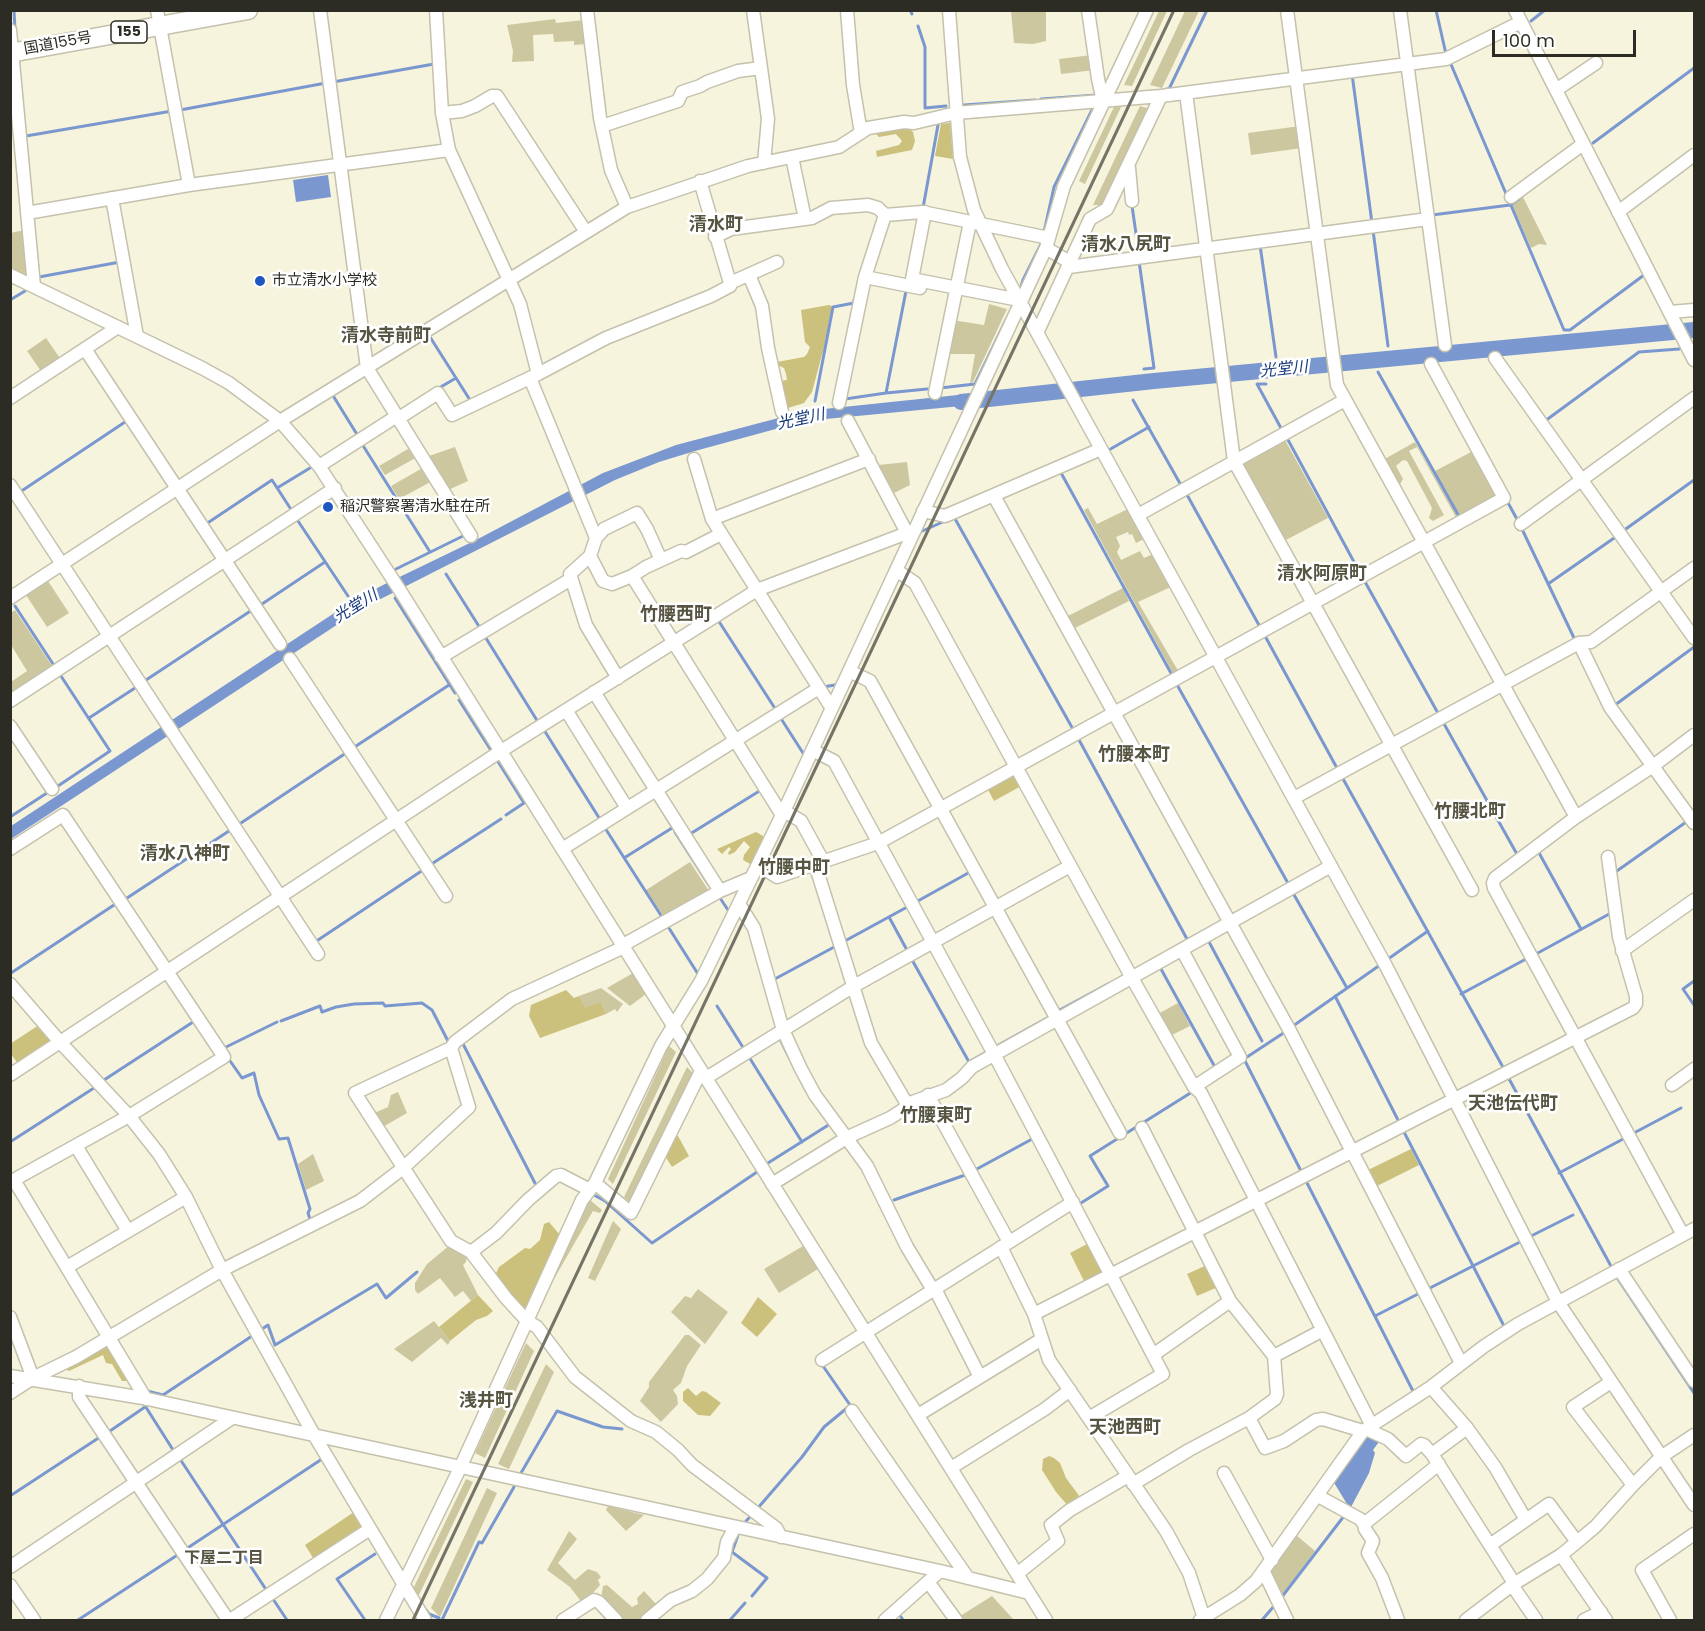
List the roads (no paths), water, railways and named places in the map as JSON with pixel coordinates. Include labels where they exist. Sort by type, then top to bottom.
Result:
[{"type":"highway","name":"国道155号","points":[[12,53],[159,18],[248,10]]},
{"type":"street","points":[[320,10],[368,368],[471,536]]},
{"type":"street","points":[[436,10],[442,113],[449,150],[520,304],[534,376],[574,486],[596,538]]},
{"type":"street","points":[[587,10],[602,126],[611,170],[627,207]]},
{"type":"street","points":[[753,10],[768,119],[764,163]]},
{"type":"street","points":[[847,10],[853,85],[861,132]]},
{"type":"street","points":[[935,393],[956,291],[975,223],[974,210],[960,158],[949,10]]},
{"type":"street","points":[[1088,10],[1103,101]]},
{"type":"street","points":[[386,1620],[460,1468],[582,1200],[592,1186],[661,1046],[701,981],[783,813],[896,570],[911,531],[923,511],[972,408],[1048,243],[1064,186],[1147,10]]},
{"type":"street","points":[[1287,10],[1336,385],[1576,816]]},
{"type":"street","points":[[1400,10],[1446,345]]},
{"type":"street","points":[[1515,10],[1695,360]]},
{"type":"street","points":[[159,18],[189,185]]},
{"type":"street","points":[[10,598],[280,421],[627,207],[700,181],[764,163],[839,147],[868,128],[904,122],[914,123],[956,113],[1161,96],[1446,59],[1521,22]]},
{"type":"street","points":[[10,30],[16,142],[27,213],[34,286]]},
{"type":"street","points":[[1556,90],[1596,63]]},
{"type":"street","points":[[602,126],[678,101],[682,93],[707,82],[738,71],[761,68]]},
{"type":"street","points":[[1186,93],[1234,461],[1390,746],[1472,890]]},
{"type":"street","points":[[442,113],[462,111],[497,96],[586,232]]},
{"type":"street","points":[[1037,333],[1090,219],[1107,209],[1161,96]]},
{"type":"street","points":[[1511,197],[1583,144]]},
{"type":"street","points":[[27,213],[189,185],[449,150]]},
{"type":"street","points":[[1618,212],[1695,155]]},
{"type":"street","points":[[792,157],[805,219]]},
{"type":"street","points":[[1129,166],[1132,201]]},
{"type":"street","points":[[700,181],[730,283]]},
{"type":"street","points":[[112,198],[137,336]]},
{"type":"street","points":[[715,237],[731,229],[812,218],[831,208],[868,205],[878,208],[885,215],[925,212],[1048,243],[1070,265]]},
{"type":"street","points":[[925,212],[912,279],[956,291]]},
{"type":"street","points":[[839,403],[865,277],[885,215]]},
{"type":"street","points":[[1070,265],[1428,219]]},
{"type":"street","points":[[975,223],[1386,966],[1558,1302],[1695,1505]]},
{"type":"street","points":[[319,466],[438,393],[452,415],[606,338],[711,296],[730,286],[730,283],[777,262]]},
{"type":"street","points":[[10,275],[229,383],[280,421],[319,466],[392,577],[1046,1620]]},
{"type":"street","points":[[749,275],[762,306],[768,348],[782,412]]},
{"type":"street","points":[[865,277],[1019,303]]},
{"type":"street","points":[[1673,318],[1695,310]]},
{"type":"street","points":[[10,398],[118,327]]},
{"type":"street","points":[[85,349],[280,644]]},
{"type":"street","points":[[1495,358],[1695,638]]},
{"type":"street","points":[[758,865],[777,877],[879,843],[1504,498],[1431,364]]},
{"type":"street","points":[[1521,524],[1695,398]]},
{"type":"street","points":[[1138,516],[1345,400]]},
{"type":"street","points":[[848,420],[911,531]]},
{"type":"street","points":[[923,511],[945,516],[1101,449]]},
{"type":"street","points":[[694,459],[712,519],[831,707]]},
{"type":"street","points":[[712,519],[869,459]]},
{"type":"street","points":[[10,485],[318,954]]},
{"type":"street","points":[[10,701],[335,488]]},
{"type":"street","points":[[994,496],[1290,1032],[1461,1363]]},
{"type":"street","points":[[618,678],[586,625],[570,574],[590,556],[596,538],[604,529],[638,513],[661,560]]},
{"type":"street","points":[[10,1075],[501,751],[757,590],[911,531]]},
{"type":"street","points":[[590,556],[603,581],[612,584],[721,534]]},
{"type":"street","points":[[1294,798],[1579,643],[1591,642],[1695,568]]},
{"type":"street","points":[[896,570],[915,583],[1132,978],[1194,1087],[1201,1093],[1323,1330],[1367,1429]]},
{"type":"street","points":[[632,576],[734,740],[783,813],[801,821],[819,863],[871,1043],[907,1104]]},
{"type":"street","points":[[441,657],[571,579]]},
{"type":"street","points":[[1579,643],[1610,707],[1695,823]]},
{"type":"street","points":[[290,659],[446,896]]},
{"type":"street","points":[[849,671],[870,681],[1120,1133]]},
{"type":"street","points":[[562,849],[819,687]]},
{"type":"street","points":[[594,692],[720,891]]},
{"type":"street","points":[[566,710],[627,808]]},
{"type":"street","points":[[10,726],[52,789]]},
{"type":"street","points":[[1683,1235],[1494,888],[1493,882],[1576,816],[1695,735]]},
{"type":"street","points":[[812,750],[834,761],[994,1054],[1163,1374],[1089,1418]]},
{"type":"street","points":[[10,849],[63,815],[224,1057],[129,1116],[12,1181],[67,1267],[145,1398]]},
{"type":"street","points":[[1035,1314],[1633,1008],[1636,1004],[1636,996],[1619,937],[1608,857]]},
{"type":"street","points":[[772,1184],[848,1137],[890,1118],[904,1109],[907,1104],[946,1090],[972,1067],[994,1054],[1331,866]]},
{"type":"street","points":[[471,1252],[496,1233],[528,1200],[556,1176],[561,1175],[592,1186],[631,1213],[703,1075],[783,1030],[854,986],[1071,867]]},
{"type":"street","points":[[752,878],[720,891],[624,946],[512,999],[455,1042],[451,1048],[355,1093],[451,1241],[471,1252],[506,1298],[527,1321],[537,1327],[575,1377],[631,1421],[656,1432],[692,1465],[776,1528],[782,1537]]},
{"type":"street","points":[[1622,951],[1695,900]]},
{"type":"street","points":[[739,904],[754,928],[783,1030],[815,1095],[848,1137],[867,1166],[907,1246],[934,1290],[980,1377]]},
{"type":"street","points":[[1182,950],[1240,1057],[1194,1087]]},
{"type":"street","points":[[10,984],[129,1116],[159,1154],[186,1197],[222,1270],[314,1435],[425,1620]]},
{"type":"street","points":[[10,1393],[33,1378],[110,1338],[222,1270],[360,1201],[403,1168],[469,1107],[451,1048]]},
{"type":"street","points":[[1672,1085],[1695,1069]]},
{"type":"street","points":[[928,1095],[1005,1245],[1035,1314],[1049,1360],[1166,1531],[1189,1573],[1202,1619],[1240,1595],[1264,1572],[1367,1429],[1431,1387],[1461,1363],[1518,1324],[1695,1229]]},
{"type":"street","points":[[1017,1574],[1058,1541],[1051,1525],[1070,1510],[1249,1418],[1275,1399],[1277,1394],[1274,1356],[1230,1301],[1142,1128]]},
{"type":"street","points":[[76,1146],[128,1231]]},
{"type":"street","points":[[67,1267],[186,1197]]},
{"type":"street","points":[[822,1360],[1073,1202]]},
{"type":"street","points":[[1619,1269],[1695,1381]]},
{"type":"street","points":[[1153,1355],[1230,1301]]},
{"type":"street","points":[[10,1317],[33,1378]]},
{"type":"street","points":[[1274,1356],[1323,1330]]},
{"type":"street","points":[[918,1415],[1042,1339]]},
{"type":"street","points":[[10,1376],[145,1398],[940,1571],[1029,1593]]},
{"type":"street","points":[[1611,1382],[1573,1407],[1633,1485]]},
{"type":"street","points":[[79,1386],[79,1397],[229,1620],[370,1529]]},
{"type":"street","points":[[1431,1387],[1467,1428],[1495,1467],[1526,1520]]},
{"type":"street","points":[[951,1468],[1046,1409],[1070,1390]]},
{"type":"street","points":[[852,1410],[968,1578]]},
{"type":"street","points":[[10,1567],[232,1418]]},
{"type":"street","points":[[1249,1418],[1265,1448],[1284,1441],[1316,1420],[1323,1419],[1367,1429],[1388,1439],[1406,1456],[1421,1444],[1425,1445],[1536,1620]]},
{"type":"street","points":[[1364,1524],[1467,1428]]},
{"type":"street","points":[[1466,1620],[1513,1584],[1561,1555],[1596,1526],[1661,1457],[1695,1435]]},
{"type":"street","points":[[1224,1473],[1272,1560]]},
{"type":"street","points":[[1318,1496],[1360,1519],[1364,1524],[1373,1541],[1368,1553],[1382,1578],[1398,1620]]},
{"type":"street","points":[[1490,1545],[1549,1504],[1577,1542]]},
{"type":"street","points":[[647,1620],[671,1600],[692,1592],[712,1574],[724,1558],[727,1542],[735,1527]]},
{"type":"street","points":[[1670,1620],[1642,1570],[1695,1534]]},
{"type":"street","points":[[1561,1555],[1604,1616],[1584,1620]]},
{"type":"street","points":[[893,1618],[940,1571]]},
{"type":"street","points":[[1264,1572],[1287,1620]]},
{"type":"street","points":[[929,1583],[956,1620]]},
{"type":"street","points":[[10,1585],[34,1620]]},
{"type":"street","points":[[562,1620],[594,1600],[599,1602],[616,1620]]},
{"type":"water","points":[[328,175],[331,197],[296,202],[293,180]]},
{"type":"water","points":[[977,393],[972,405],[805,421],[659,462],[615,480],[361,609],[11,839],[11,826],[351,602],[603,473],[676,445],[805,411]]},
{"type":"water","points":[[1370,1435],[1381,1439],[1373,1450],[1375,1453],[1369,1473],[1350,1509],[1333,1481],[1362,1440]]},
{"type":"waterway","points":[[14,10],[15,30]]},
{"type":"waterway","points":[[910,10],[912,14]]},
{"type":"waterway","points":[[1167,89],[1207,10]]},
{"type":"waterway","points":[[1436,10],[1446,54]]},
{"type":"waterway","points":[[1531,21],[1545,10]]},
{"type":"waterway","points":[[918,26],[925,47],[925,108],[946,106]]},
{"type":"waterway","points":[[1450,62],[1564,330],[1570,330],[1644,275]]},
{"type":"waterway","points":[[333,82],[434,64]]},
{"type":"waterway","points":[[1593,143],[1694,68]]},
{"type":"waterway","points":[[1352,74],[1372,223]]},
{"type":"waterway","points":[[180,110],[326,83]]},
{"type":"waterway","points":[[1041,99],[1097,95]]},
{"type":"waterway","points":[[964,105],[1035,100]]},
{"type":"waterway","points":[[1044,232],[1054,187],[1092,110]]},
{"type":"waterway","points":[[26,136],[172,111]]},
{"type":"waterway","points":[[923,208],[938,125]]},
{"type":"waterway","points":[[1432,215],[1510,205],[1519,199]]},
{"type":"waterway","points":[[1132,206],[1139,254]]},
{"type":"waterway","points":[[1373,230],[1388,346]]},
{"type":"waterway","points":[[1020,290],[1042,242]]},
{"type":"waterway","points":[[1260,245],[1276,357]]},
{"type":"waterway","points":[[1139,261],[1154,368],[1144,369]]},
{"type":"waterway","points":[[39,277],[120,262]]},
{"type":"waterway","points":[[10,300],[25,291]]},
{"type":"waterway","points":[[845,399],[886,393],[906,291]]},
{"type":"waterway","points":[[815,401],[833,307],[854,303],[854,300]]},
{"type":"waterway","points":[[940,388],[975,384],[1006,320]]},
{"type":"waterway","name":"光堂川","points":[[961,402],[1154,381],[1694,330]]},
{"type":"waterway","points":[[430,337],[456,378],[439,388]]},
{"type":"waterway","name":"光堂川","points":[[1484,349],[1489,357]]},
{"type":"waterway","points":[[1545,421],[1639,352],[1679,349]]},
{"type":"waterway","name":"光堂川","points":[[1389,353],[1390,358]]},
{"type":"waterway","name":"光堂川","points":[[1371,360],[1374,366]]},
{"type":"waterway","name":"光堂川","points":[[1277,364],[1278,369]]},
{"type":"waterway","name":"光堂川","points":[[1264,370],[1265,376]]},
{"type":"waterway","points":[[1378,372],[1460,518]]},
{"type":"waterway","name":"光堂川","points":[[1145,377],[1146,382]]},
{"type":"waterway","points":[[456,378],[470,400]]},
{"type":"waterway","name":"光堂川","points":[[1127,384],[1127,389]]},
{"type":"waterway","points":[[1266,384],[1257,384],[1282,430]]},
{"type":"waterway","points":[[886,393],[927,389]]},
{"type":"waterway","points":[[332,394],[358,436]]},
{"type":"waterway","points":[[1133,400],[1182,487]]},
{"type":"waterway","points":[[20,492],[128,420]]},
{"type":"waterway","points":[[1107,451],[1149,427]]},
{"type":"waterway","points":[[1287,438],[1360,573]]},
{"type":"waterway","points":[[362,444],[430,552]]},
{"type":"waterway","points":[[277,488],[310,468]]},
{"type":"waterway","points":[[1060,471],[1172,675]]},
{"type":"waterway","points":[[206,524],[272,480],[292,511]]},
{"type":"waterway","points":[[1623,531],[1694,480]]},
{"type":"waterway","points":[[1186,493],[1260,627]]},
{"type":"waterway","points":[[1507,501],[1518,521]]},
{"type":"waterway","points":[[954,517],[1074,731]]},
{"type":"waterway","points":[[296,518],[348,596]]},
{"type":"waterway","points":[[920,532],[945,521]]},
{"type":"waterway","points":[[1521,527],[1575,640]]},
{"type":"waterway","points":[[396,569],[463,536]]},
{"type":"waterway","points":[[1548,584],[1617,536]]},
{"type":"waterway","points":[[259,606],[325,562]]},
{"type":"waterway","points":[[446,574],[480,628]]},
{"type":"waterway","points":[[1364,580],[1439,715]]},
{"type":"waterway","points":[[395,598],[455,693]]},
{"type":"waterway","points":[[15,606],[55,667]]},
{"type":"waterway","points":[[143,682],[252,610]]},
{"type":"waterway","points":[[718,620],[776,710]]},
{"type":"waterway","points":[[484,635],[538,722]]},
{"type":"waterway","points":[[1265,636],[1338,770]]},
{"type":"waterway","points":[[1615,705],[1694,647]]},
{"type":"waterway","points":[[55,788],[110,751],[59,673]]},
{"type":"waterway","points":[[1176,683],[1289,885]]},
{"type":"waterway","points":[[353,748],[449,685]]},
{"type":"waterway","points":[[823,687],[835,685]]},
{"type":"waterway","points":[[89,718],[138,686]]},
{"type":"waterway","points":[[459,700],[492,752]]},
{"type":"waterway","points":[[780,717],[803,753]]},
{"type":"waterway","points":[[1443,722],[1518,856]]},
{"type":"waterway","points":[[544,730],[601,821]]},
{"type":"waterway","points":[[1078,738],[1187,939]]},
{"type":"waterway","points":[[238,825],[346,753]]},
{"type":"waterway","points":[[497,760],[524,803],[506,815]]},
{"type":"waterway","points":[[633,764],[648,788]]},
{"type":"waterway","points":[[1342,777],[1504,1069]]},
{"type":"waterway","points":[[690,834],[761,790]]},
{"type":"waterway","points":[[10,817],[50,791]]},
{"type":"waterway","points":[[655,799],[673,828]]},
{"type":"waterway","points":[[430,865],[501,819]]},
{"type":"waterway","points":[[1614,873],[1689,820]]},
{"type":"waterway","points":[[605,828],[662,917]]},
{"type":"waterway","points":[[624,858],[672,828]]},
{"type":"waterway","points":[[124,900],[232,829]]},
{"type":"waterway","points":[[675,832],[709,885]]},
{"type":"waterway","points":[[1538,851],[1581,929]]},
{"type":"waterway","points":[[315,942],[423,870]]},
{"type":"waterway","points":[[916,902],[970,872]]},
{"type":"waterway","points":[[1293,893],[1347,988]]},
{"type":"waterway","points":[[720,898],[728,910]]},
{"type":"waterway","points":[[11,973],[117,903]]},
{"type":"waterway","points":[[843,942],[909,906]]},
{"type":"waterway","points":[[1536,954],[1611,913]]},
{"type":"waterway","points":[[889,917],[908,952]]},
{"type":"waterway","points":[[667,925],[698,974]]},
{"type":"waterway","points":[[1388,959],[1428,931]]},
{"type":"waterway","points":[[1168,951],[1196,935]]},
{"type":"waterway","points":[[1208,940],[1262,1041]]},
{"type":"waterway","points":[[773,980],[836,946]]},
{"type":"waterway","points":[[911,958],[969,1062],[988,1051]]},
{"type":"waterway","points":[[1461,994],[1526,959]]},
{"type":"waterway","points":[[1293,1026],[1380,965]]},
{"type":"waterway","points":[[1161,969],[1216,1069]]},
{"type":"waterway","points":[[1694,981],[1683,989],[1694,1005]]},
{"type":"waterway","points":[[1058,1011],[1108,984]]},
{"type":"waterway","points":[[1335,996],[1399,1122]]},
{"type":"waterway","points":[[281,1021],[320,1006],[322,1012],[354,1004],[383,1003],[385,1006],[422,1003],[432,1010],[449,1043]]},
{"type":"waterway","points":[[717,1006],[744,1049]]},
{"type":"waterway","points":[[995,1047],[1049,1017]]},
{"type":"waterway","points":[[104,1080],[193,1022]]},
{"type":"waterway","points":[[222,1049],[277,1022]]},
{"type":"waterway","points":[[1244,1059],[1285,1032]]},
{"type":"waterway","points":[[780,1039],[790,1059]]},
{"type":"waterway","points":[[462,1042],[537,1187]]},
{"type":"waterway","points":[[749,1057],[802,1142]]},
{"type":"waterway","points":[[228,1058],[242,1078],[254,1073],[259,1095],[279,1139],[288,1138],[310,1209],[308,1213],[311,1222]]},
{"type":"waterway","points":[[1244,1059],[1301,1171]]},
{"type":"waterway","points":[[1508,1077],[1612,1268]]},
{"type":"waterway","points":[[10,1142],[94,1088]]},
{"type":"waterway","points":[[1081,1203],[1108,1186],[1090,1156],[1192,1092]]},
{"type":"waterway","points":[[1632,1134],[1681,1108]]},
{"type":"waterway","points":[[768,1163],[830,1124]]},
{"type":"waterway","points":[[1404,1132],[1504,1326]]},
{"type":"waterway","points":[[975,1170],[1034,1138]]},
{"type":"waterway","points":[[1559,1173],[1625,1138]]},
{"type":"waterway","points":[[594,1195],[605,1201],[652,1243],[757,1172]]},
{"type":"waterway","points":[[894,1200],[968,1174]]},
{"type":"waterway","points":[[1306,1181],[1414,1393]]},
{"type":"waterway","points":[[1529,1237],[1573,1215]]},
{"type":"waterway","points":[[1428,1289],[1520,1242]]},
{"type":"waterway","points":[[262,1329],[268,1325],[275,1345],[377,1284],[386,1298],[417,1272]]},
{"type":"waterway","points":[[1616,1276],[1694,1393]]},
{"type":"waterway","points":[[1375,1316],[1418,1294]]},
{"type":"waterway","points":[[147,1391],[163,1395],[252,1336]]},
{"type":"waterway","points":[[826,1364],[823,1366],[850,1405]]},
{"type":"waterway","points":[[142,1401],[175,1453]]},
{"type":"waterway","points":[[107,1433],[145,1407]]},
{"type":"waterway","points":[[757,1509],[802,1457],[824,1427],[847,1408]]},
{"type":"waterway","points":[[521,1473],[557,1411],[603,1427],[622,1429]]},
{"type":"waterway","points":[[10,1496],[100,1437]]},
{"type":"waterway","points":[[180,1459],[267,1591]]},
{"type":"waterway","points":[[186,1549],[322,1459]]},
{"type":"waterway","points":[[442,1620],[479,1542],[482,1543],[514,1487]]},
{"type":"waterway","points":[[746,1521],[752,1515]]},
{"type":"waterway","points":[[1281,1598],[1344,1516]]},
{"type":"waterway","points":[[738,1535],[732,1552],[767,1578],[752,1596]]},
{"type":"waterway","points":[[78,1620],[179,1554]]},
{"type":"waterway","points":[[365,1620],[337,1579],[375,1554]]},
{"type":"waterway","points":[[273,1599],[287,1620]]},
{"type":"waterway","points":[[730,1620],[745,1603]]},
{"type":"waterway","points":[[1262,1620],[1275,1605]]},
{"type":"waterway","points":[[426,1610],[429,1614],[439,1618]]},
{"type":"waterway","points":[[899,1614],[903,1620]]},
{"type":"railway","points":[[413,1620],[1174,10]]},
{"type":"place","name":"市立清水小学校","points":[[260,281]]},
{"type":"place","name":"稲沢警察署清水駐在所","points":[[328,507]]},
{"type":"district","name":"清水町","points":[[716,225]]},
{"type":"district","name":"清水八尻町","points":[[1126,245]]},
{"type":"district","name":"清水寺前町","points":[[386,336]]},
{"type":"district","name":"清水阿原町","points":[[1322,574]]},
{"type":"district","name":"竹腰西町","points":[[676,615]]},
{"type":"district","name":"竹腰本町","points":[[1134,755]]},
{"type":"district","name":"竹腰北町","points":[[1470,812]]},
{"type":"district","name":"清水八神町","points":[[185,854]]},
{"type":"district","name":"竹腰中町","points":[[794,868]]},
{"type":"district","name":"天池伝代町","points":[[1513,1104]]},
{"type":"district","name":"竹腰東町","points":[[936,1116]]},
{"type":"district","name":"浅井町","points":[[486,1401]]},
{"type":"district","name":"天池西町","points":[[1125,1428]]},
{"type":"district","name":"下屋二丁目","points":[[224,1559]]}]
